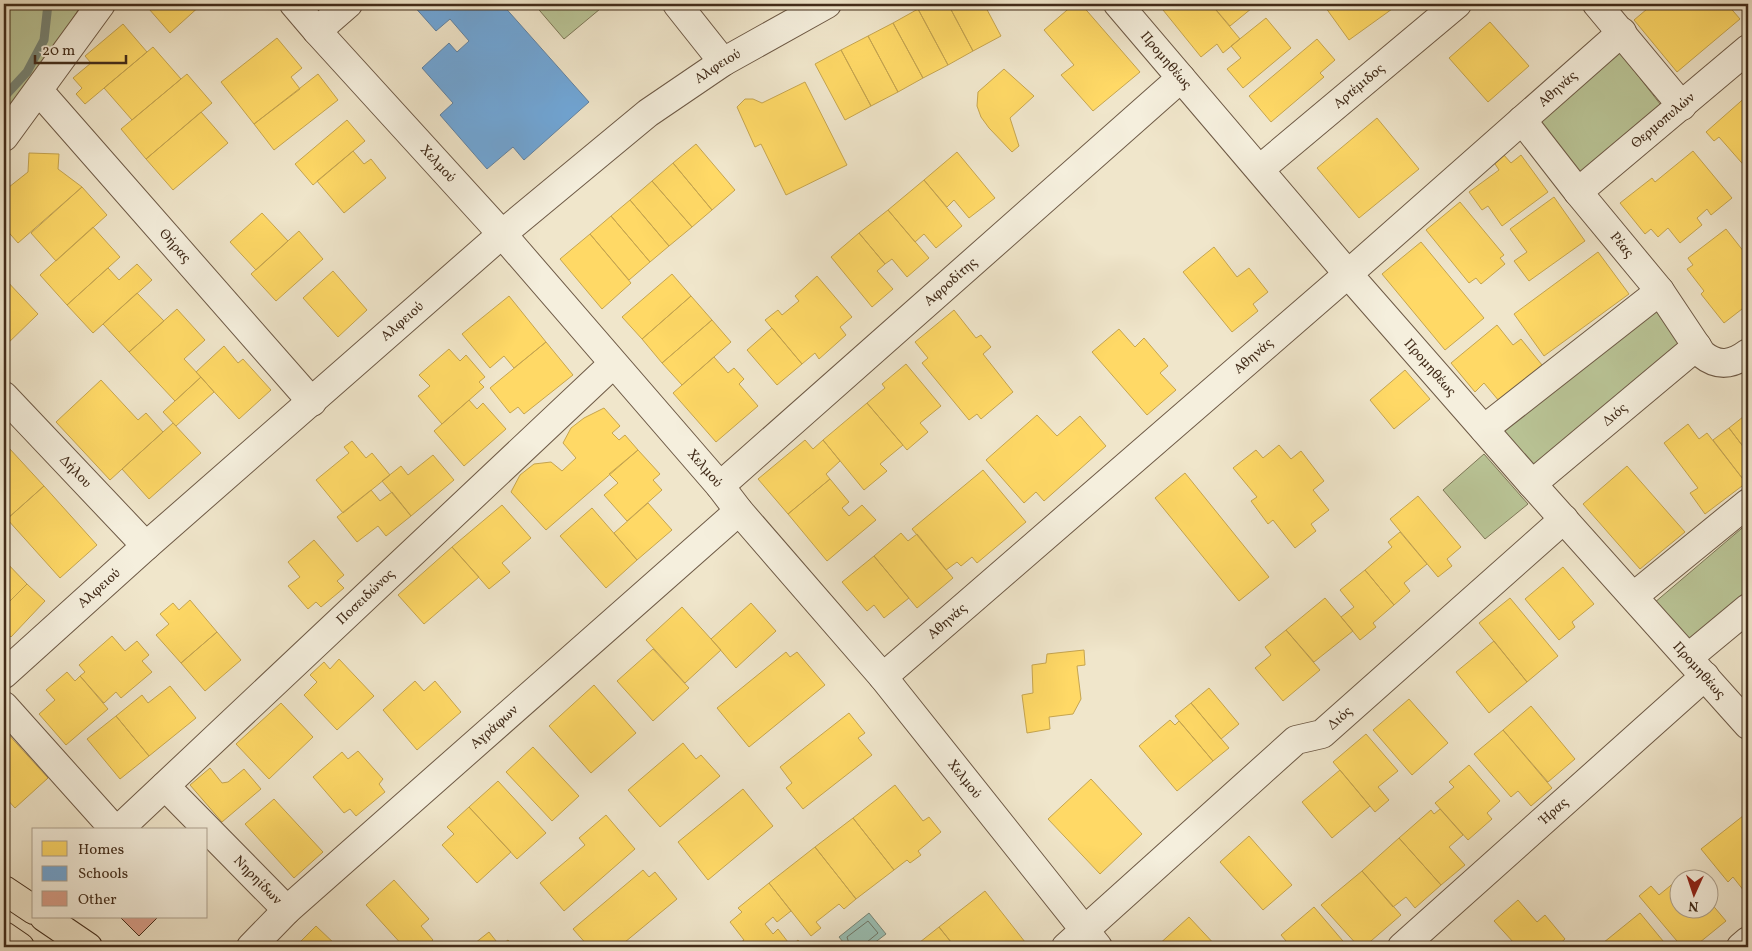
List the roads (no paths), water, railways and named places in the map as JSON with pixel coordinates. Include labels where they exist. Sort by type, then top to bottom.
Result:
[{"type":"main road","points":[[4,890],[32,909]]},
{"type":"main road","points":[[45,918],[88,947]]},
{"type":"main road","points":[[4,936],[20,947]]},
{"type":"street","name":"Χελμού","points":[[294,4],[502,234],[883,677],[1082,942]]},
{"type":"street","points":[[317,31],[348,4]]},
{"type":"street","points":[[677,4],[723,62]]},
{"type":"street","name":"Αλφειού","points":[[4,674],[146,546],[502,234],[648,113],[723,62],[827,4]]},
{"type":"street","name":"Προμηθέως","points":[[1118,4],[1484,430],[1748,725]]},
{"type":"street","name":"Αρτέμιδος","points":[[1260,169],[1457,4]]},
{"type":"street","points":[[1597,4],[1682,106]]},
{"type":"street","points":[[4,137],[98,5]]},
{"type":"street","name":"Αθηνάς","points":[[883,677],[1348,274],[1622,32]]},
{"type":"street","name":"Θερμοπυλών","points":[[1578,192],[1748,50]]},
{"type":"street","name":"Αφροδίτης","points":[[720,486],[1181,78]]},
{"type":"street","name":"Θήρας","points":[[38,91],[312,402]]},
{"type":"street","name":"Ρέας","points":[[1522,120],[1578,192],[1660,291],[1702,354],[1709,360],[1724,364],[1736,361],[1748,353]]},
{"type":"street","points":[[1484,430],[1660,291]]},
{"type":"street","name":"Διός","points":[[1532,484],[1697,346]]},
{"type":"street","name":"Ποσειδώνος","points":[[119,828],[613,364]]},
{"type":"street","name":"Δήλου","points":[[4,396],[146,546]]},
{"type":"street","points":[[1634,596],[1748,503]]},
{"type":"street","name":"Αγράφων","points":[[251,947],[287,910],[739,511]]},
{"type":"street","name":"Διός","points":[[1082,942],[1296,740],[1322,734],[1564,519]]},
{"type":"street","name":"Ήρας","points":[[1402,947],[1697,667],[1748,608]]},
{"type":"street","points":[[4,706],[115,828]]},
{"type":"street","name":"Νηρηίδων","points":[[165,786],[206,828]]},
{"type":"street","name":"Νηρηίδων","points":[[208,830],[287,910]]},
{"type":"street","points":[[1741,947],[1748,942]]},
{"type":"water","points":[[869,913],[886,934],[869,947],[847,947],[839,937]]},
{"type":"waterway","points":[[4,97],[27,72],[44,40],[48,4]]}]
